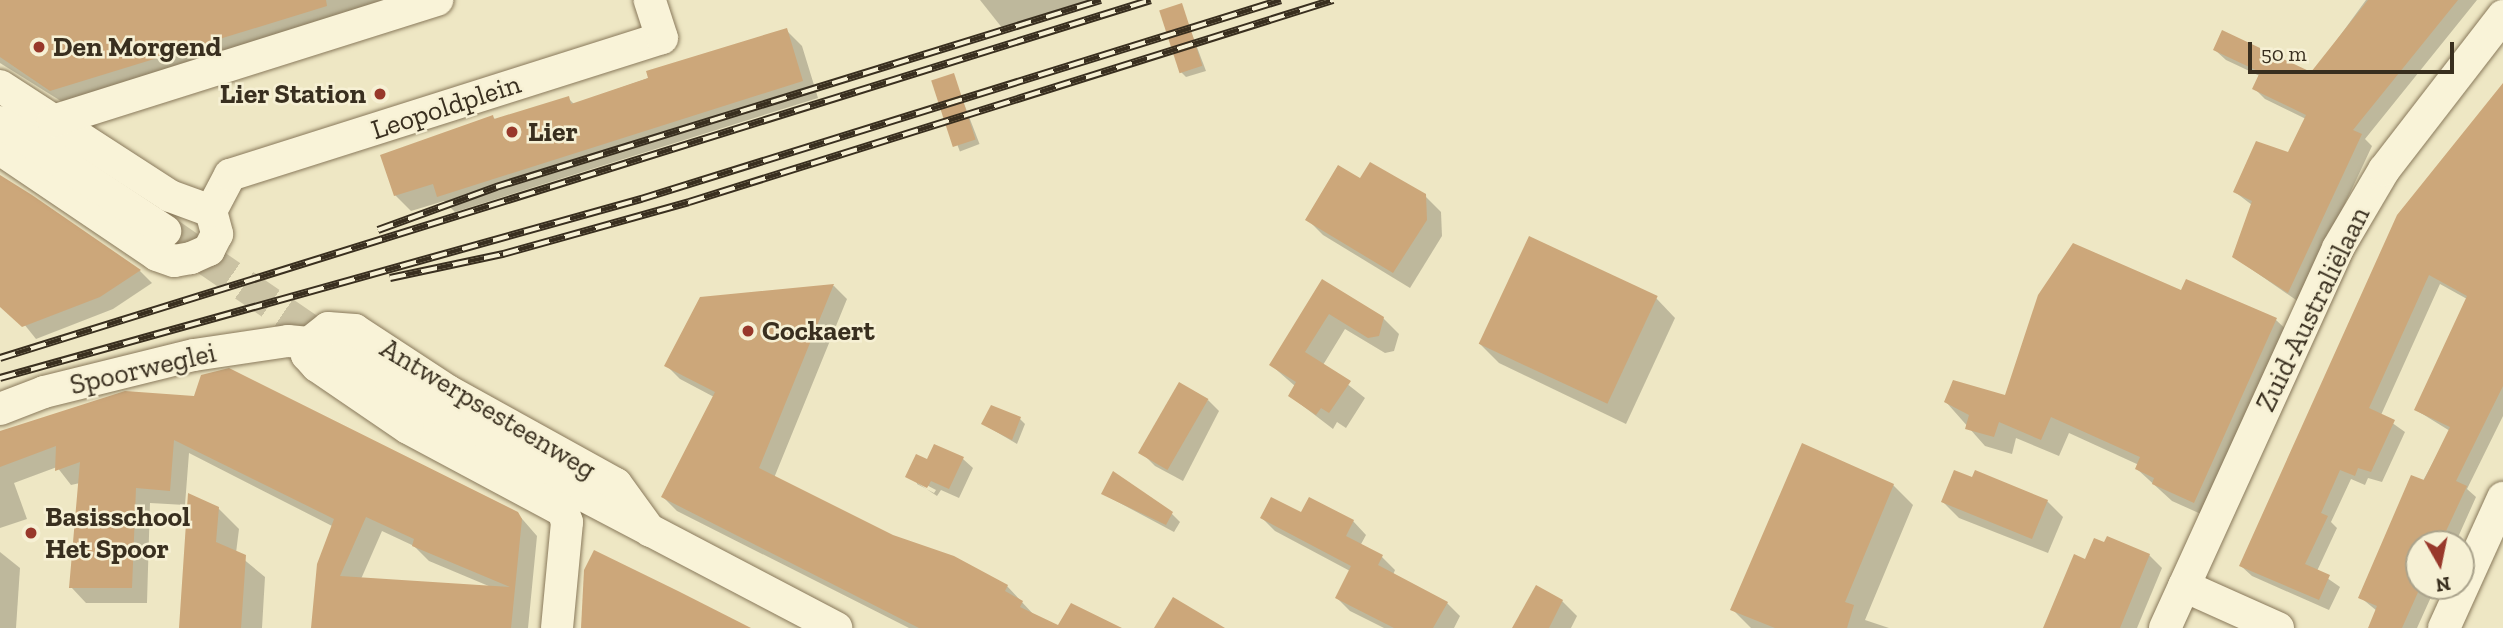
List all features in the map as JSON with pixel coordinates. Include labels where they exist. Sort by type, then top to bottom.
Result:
[{"type":"street","points":[[53,121],[437,0]]},
{"type":"street","name":"Leopoldplein","points":[[0,149],[157,256],[174,261],[209,250],[217,234],[211,211],[230,175],[662,38],[650,0]]},
{"type":"street","name":"Zuid-Australiëlaan","points":[[2165,628],[2338,248],[2384,170],[2502,18]]},
{"type":"street","points":[[0,86],[170,196],[211,211]]},
{"type":"street","points":[[0,122],[165,231]]},
{"type":"street","name":"Antwerpsesteenweg","points":[[557,628],[567,522],[564,511],[408,428],[317,366],[307,355],[311,344],[328,328],[355,330],[448,391],[616,484],[650,531],[836,628]]},
{"type":"street","name":"Spoorweglei","points":[[0,409],[108,375],[194,355],[311,344]]},
{"type":"street","points":[[2444,628],[2500,512]]},
{"type":"street","points":[[2184,586],[2278,628]]},
{"type":"building","points":[[0,0],[326,0],[327,6],[50,91],[0,57]]},
{"type":"building","points":[[2368,0],[2458,0],[2353,130],[2362,134],[2288,293],[2232,257],[2252,201],[2233,192],[2256,141],[2288,152],[2306,115],[2252,89],[2260,72],[2213,50],[2222,30],[2311,72]]},
{"type":"building","points":[[1182,3],[1202,66],[1180,73],[1159,10]]},
{"type":"building","points":[[787,28],[803,81],[437,197],[433,184],[394,196],[380,155],[493,115],[494,119],[569,96],[571,104],[648,78],[646,71]]},
{"type":"building","points":[[954,73],[976,140],[953,147],[931,80]]},
{"type":"building","points":[[2503,83],[2503,386],[2456,481],[2467,486],[2447,530],[2405,530],[2405,600],[2415,600],[2402,628],[2368,628],[2377,606],[2358,598],[2411,475],[2424,480],[2450,427],[2414,410],[2467,296],[2429,275],[2369,408],[2395,420],[2371,472],[2358,468],[2355,476],[2340,470],[2321,513],[2328,516],[2305,564],[2330,575],[2319,600],[2239,566],[2397,215]]},
{"type":"building","points":[[1370,162],[1426,194],[1427,220],[1393,273],[1305,220],[1338,165],[1360,178]]},
{"type":"building","points":[[0,175],[141,270],[100,297],[22,327],[0,307]]},
{"type":"building","points":[[1529,236],[1658,296],[1607,404],[1479,344]]},
{"type":"building","points":[[2073,243],[2181,290],[2186,279],[2277,318],[2194,503],[2152,484],[2154,478],[2135,469],[2140,457],[2051,417],[2041,440],[1999,422],[1994,437],[1965,429],[1969,415],[1944,402],[1953,380],[2005,395],[2038,295]]},
{"type":"building","points":[[1322,279],[1384,317],[1379,336],[1368,338],[1329,314],[1305,352],[1351,381],[1329,413],[1321,408],[1316,415],[1288,396],[1296,382],[1269,365]]},
{"type":"building","points":[[834,284],[759,468],[893,535],[954,556],[1008,585],[1005,591],[1023,601],[1020,607],[1058,625],[1071,603],[1122,628],[919,628],[661,497],[715,392],[664,366],[700,297]]},
{"type":"building","points":[[229,368],[518,512],[522,519],[511,628],[311,628],[317,564],[334,519],[174,440],[170,491],[136,488],[132,588],[69,588],[80,462],[55,471],[56,446],[0,467],[0,431],[125,391],[194,396],[201,375]],"holes":[[[366,517],[414,539],[412,546],[510,587],[340,576]]]},
{"type":"building","points":[[1179,382],[1208,399],[1167,470],[1138,453]]},
{"type":"building","points":[[991,405],[1021,417],[1012,440],[981,424]]},
{"type":"building","points":[[1802,443],[1894,484],[1845,602],[1854,605],[1847,628],[1775,628],[1730,610]]},
{"type":"building","points":[[934,444],[964,457],[949,489],[931,481],[927,488],[905,477],[916,454],[927,459]]},
{"type":"building","points":[[1954,470],[1972,477],[1975,470],[2048,500],[2032,539],[1941,502]]},
{"type":"building","points":[[1113,471],[1173,512],[1166,525],[1101,494]]},
{"type":"building","points":[[188,493],[219,507],[216,542],[246,555],[241,628],[179,628]]},
{"type":"building","points":[[1271,497],[1301,512],[1309,497],[1354,520],[1346,536],[1383,555],[1378,565],[1448,602],[1433,628],[1394,628],[1335,598],[1351,566],[1260,518]]},
{"type":"building","points":[[2107,536],[2150,554],[2120,628],[2043,628],[2074,554],[2085,559],[2094,538],[2104,542]]},
{"type":"building","points":[[594,550],[751,628],[581,628],[584,570]]},
{"type":"building","points":[[1536,585],[1563,600],[1549,628],[1512,628]]},
{"type":"building","points":[[1173,597],[1225,628],[1154,628]]},
{"type":"tunnel","points":[[165,231],[336,348]]},
{"type":"railway","points":[[378,230],[496,187],[1101,0]]},
{"type":"railway","points":[[0,358],[1151,0]]},
{"type":"railway","points":[[0,378],[641,199],[1281,0]]},
{"type":"railway","points":[[390,278],[503,254],[689,202],[1333,0]]},
{"type":"place","name":"Den Morgend","points":[[39,47]]},
{"type":"place","name":"Lier Station","points":[[380,94]]},
{"type":"place","name":"Lier","points":[[512,132]]},
{"type":"place","name":"Cockaert","points":[[748,331]]},
{"type":"place","name":"Basisschool Het Spoor","points":[[31,533]]}]
